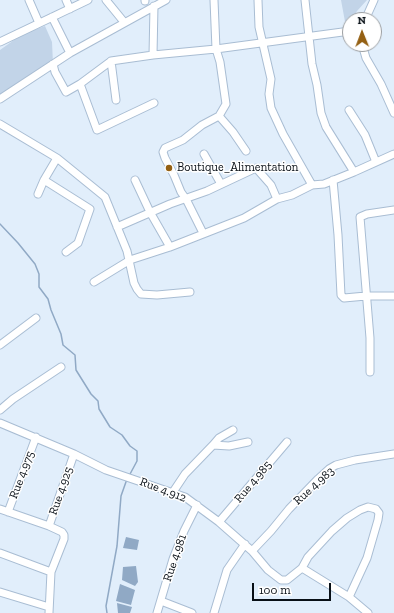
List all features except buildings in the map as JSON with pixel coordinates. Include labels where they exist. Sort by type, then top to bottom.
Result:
[{"type":"street","points":[[29,0],[39,24]]},
{"type":"street","points":[[66,0],[70,9]]},
{"type":"street","points":[[0,42],[88,0]]},
{"type":"street","points":[[106,0],[124,22]]},
{"type":"street","points":[[0,99],[70,53],[166,0]]},
{"type":"street","points":[[203,233],[165,158],[164,150],[171,145],[184,140],[202,125],[219,116],[226,104],[220,62],[216,49],[214,0]]},
{"type":"street","points":[[258,0],[259,27],[271,79],[269,94],[271,108],[283,134],[312,185]]},
{"type":"street","points":[[305,0],[312,64],[318,85],[322,118],[354,172]]},
{"type":"street","points":[[369,12],[374,0]]},
{"type":"street","points":[[153,55],[154,6]]},
{"type":"street","points":[[52,17],[70,53]]},
{"type":"street","points":[[53,64],[55,72],[66,92],[111,62],[153,55],[216,49],[342,32]]},
{"type":"street","points":[[364,52],[394,113]]},
{"type":"street","points":[[111,62],[116,100]]},
{"type":"street","points":[[80,84],[97,130],[154,103]]},
{"type":"street","points":[[349,110],[365,134],[376,162]]},
{"type":"street","points":[[219,116],[233,132],[246,151]]},
{"type":"street","points":[[0,124],[57,158],[105,197],[130,260],[134,283],[141,294],[190,292]]},
{"type":"street","points":[[204,154],[221,184]]},
{"type":"street","points":[[94,282],[130,260],[170,247],[244,218],[278,199],[292,195],[312,185],[324,184],[394,154]]},
{"type":"street","points":[[38,194],[44,180],[57,158]]},
{"type":"street","points":[[117,227],[256,168],[271,185],[278,199]]},
{"type":"street","points":[[44,180],[90,209],[78,243],[66,252]]},
{"type":"street","points":[[135,180],[150,212],[170,247]]},
{"type":"street","points":[[333,180],[341,295],[344,298],[394,296]]},
{"type":"street","points":[[370,372],[370,338],[360,217],[367,214],[394,210]]},
{"type":"street","points":[[0,345],[36,318]]},
{"type":"street","points":[[0,410],[13,399],[61,367]]},
{"type":"street","name":"Rue 4.912","points":[[0,423],[36,437],[106,470],[185,497],[198,505],[245,544],[268,570],[281,580],[288,580],[302,568],[308,557],[332,531],[347,518],[368,507],[376,508],[379,513],[378,520],[366,558],[349,597]]},
{"type":"street","points":[[173,492],[185,474],[219,438],[233,430]]},
{"type":"street","name":"Rue 4.975","points":[[8,512],[36,437]]},
{"type":"street","points":[[214,445],[229,446],[248,442]]},
{"type":"street","name":"Rue 4.985","points":[[219,522],[286,442]]},
{"type":"street","name":"Rue 4.925","points":[[49,610],[51,572],[64,535],[62,532],[49,526],[74,454]]},
{"type":"street","name":"Rue 4.983","points":[[252,551],[289,509],[329,469],[336,465],[355,460],[394,454]]},
{"type":"street","name":"Rue 4.981","points":[[157,613],[184,531],[198,505]]},
{"type":"street","points":[[0,509],[49,526]]},
{"type":"street","points":[[214,613],[227,570],[245,544]]},
{"type":"street","points":[[0,553],[51,572]]},
{"type":"street","points":[[302,568],[349,597],[368,613]]},
{"type":"street","points":[[0,592],[49,610]]},
{"type":"street","points":[[160,601],[192,613]]},
{"type":"shaded area","points":[[341,0],[367,0],[356,12],[343,12]]},
{"type":"shaded area","points":[[45,26],[52,42],[53,64],[0,103],[0,50],[21,35]]},
{"type":"shaded area","points":[[126,537],[139,540],[137,550],[123,548]]},
{"type":"shaded area","points":[[136,566],[138,582],[135,586],[122,580],[123,567]]},
{"type":"shaded area","points":[[120,584],[135,590],[131,605],[116,601]]},
{"type":"shaded area","points":[[117,603],[132,607],[130,613],[118,613]]},
{"type":"waterway","points":[[0,224],[35,264],[39,274],[39,287],[48,299],[61,334],[63,345],[75,355],[76,370],[91,394],[98,401],[99,409],[110,427],[122,435],[130,446],[137,451],[137,461],[129,476]]},
{"type":"waterway","points":[[107,613],[106,606],[117,546],[121,496],[127,479]]},
{"type":"place","name":"Boutique_Alimentation","points":[[169,168]]}]
